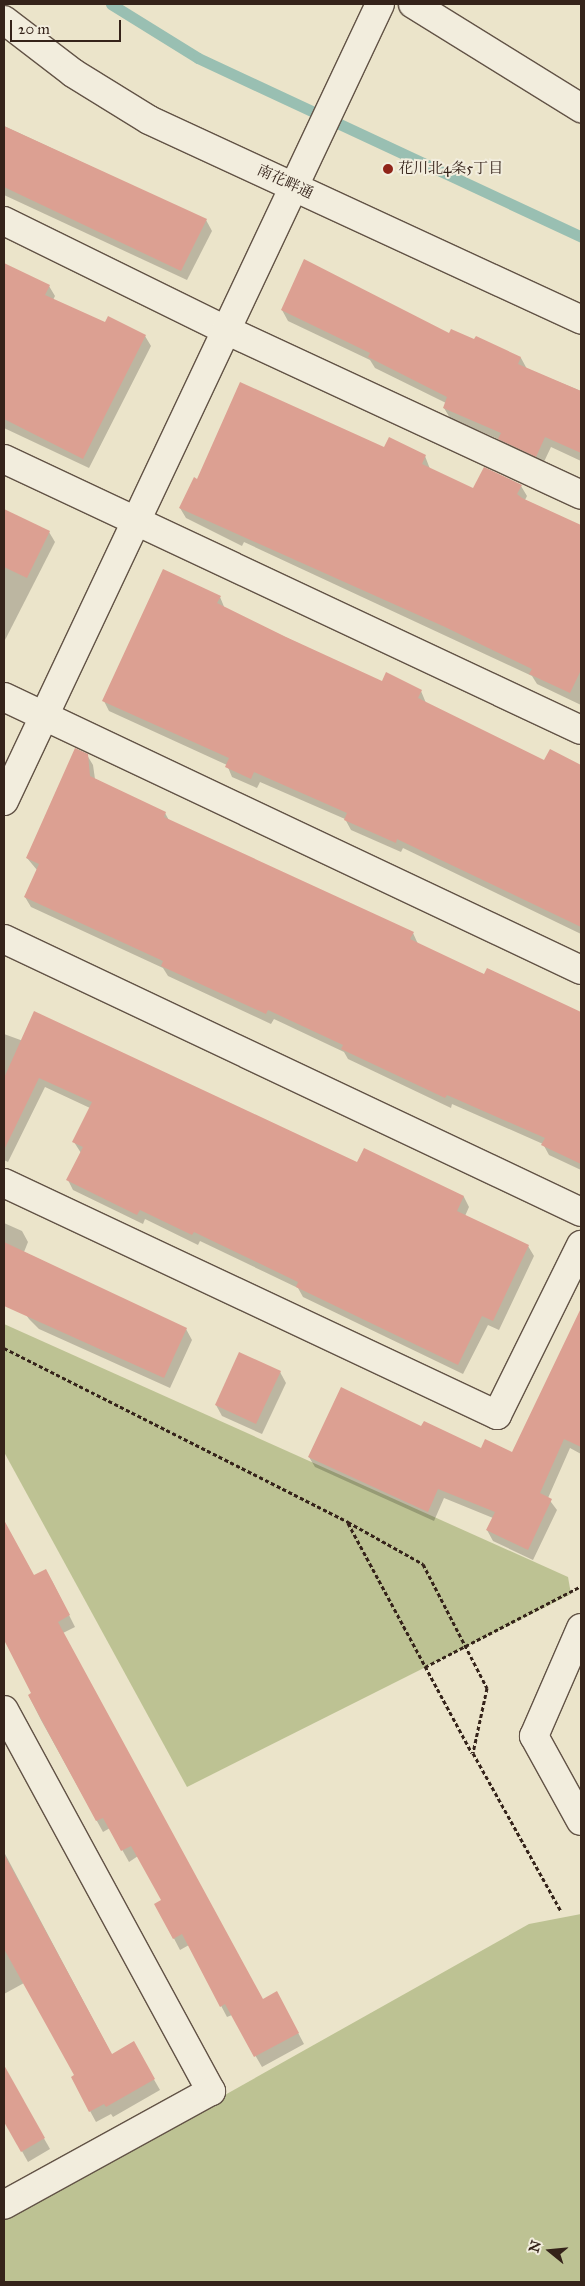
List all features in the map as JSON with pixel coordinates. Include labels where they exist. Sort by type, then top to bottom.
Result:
[{"type":"street","points":[[4,800],[380,4]]},
{"type":"street","points":[[412,4],[581,108]]},
{"type":"street","name":"南花畔通","points":[[4,20],[73,73],[149,120],[581,320]]},
{"type":"street","points":[[4,220],[226,330],[581,495]]},
{"type":"street","points":[[4,459],[581,730]]},
{"type":"street","points":[[4,697],[581,970]]},
{"type":"street","points":[[4,939],[581,1212]]},
{"type":"street","points":[[4,1183],[497,1415],[581,1244]]},
{"type":"street","points":[[581,1628],[534,1736],[581,1821]]},
{"type":"street","points":[[4,1710],[211,2091],[4,2205]]},
{"type":"path","points":[[4,1348],[348,1522],[423,1564],[487,1688],[473,1754]]},
{"type":"path","points":[[348,1522],[561,1912]]},
{"type":"path","points":[[426,1667],[581,1586]]},
{"type":"green space","points":[[4,1324],[568,1577],[571,1594],[187,1787],[4,1452]]},
{"type":"green space","points":[[581,1914],[581,2282],[4,2282],[4,2219],[529,1924]]},
{"type":"building","points":[[4,126],[207,219],[181,271],[4,187]]},
{"type":"building","points":[[304,259],[449,333],[451,329],[474,339],[476,336],[521,357],[518,364],[581,391],[581,453],[545,437],[536,457],[498,439],[501,433],[443,408],[447,397],[368,357],[370,353],[281,310]]},
{"type":"building","points":[[4,263],[50,285],[45,295],[105,322],[108,316],[146,335],[83,459],[4,419]]},
{"type":"building","points":[[240,382],[384,447],[389,437],[426,455],[422,464],[473,488],[484,467],[522,485],[517,494],[522,498],[581,525],[581,670],[570,693],[529,674],[532,669],[445,627],[179,508],[194,477],[197,479]]},
{"type":"building","points":[[4,509],[50,531],[27,578],[4,567]]},
{"type":"building","points":[[163,569],[221,596],[217,603],[286,637],[382,681],[386,672],[422,690],[418,698],[544,760],[550,749],[581,765],[581,927],[397,839],[396,843],[344,820],[347,813],[254,772],[251,779],[225,767],[229,758],[102,701]]},
{"type":"building","points":[[75,748],[88,754],[90,776],[166,812],[164,817],[414,932],[410,939],[484,974],[487,968],[581,1012],[581,1164],[541,1145],[545,1138],[447,1095],[445,1098],[341,1049],[343,1045],[268,1010],[266,1014],[161,966],[163,961],[24,897],[39,864],[26,858]]},
{"type":"building","points":[[34,1011],[357,1162],[364,1148],[464,1196],[457,1211],[529,1245],[493,1321],[482,1316],[458,1365],[296,1287],[298,1282],[194,1232],[192,1235],[140,1210],[137,1215],[66,1180],[83,1147],[72,1142],[92,1102],[39,1078],[4,1150],[4,1078]]},
{"type":"building","points":[[4,1242],[187,1328],[164,1378],[4,1306]]},
{"type":"building","points":[[581,1308],[581,1447],[564,1439],[540,1493],[552,1499],[528,1550],[486,1530],[495,1512],[438,1489],[428,1512],[308,1457],[341,1387],[421,1426],[424,1421],[481,1448],[485,1439],[512,1452]]},
{"type":"building","points":[[239,1352],[281,1371],[256,1424],[215,1405]]},
{"type":"building","points":[[4,1520],[34,1575],[46,1569],[70,1615],[58,1622],[263,1999],[277,1991],[299,2033],[254,2057],[225,2004],[220,2007],[182,1934],[173,1939],[154,1904],[161,1900],[131,1846],[121,1851],[103,1818],[96,1821],[28,1695],[31,1693],[4,1640]]},
{"type":"building","points":[[4,1854],[112,2054],[134,2041],[155,2079],[106,2107],[104,2104],[89,2112],[71,2077],[74,2075],[4,1949]]},
{"type":"building","points":[[4,2065],[45,2138],[21,2152],[4,2122]]},
{"type":"waterway","points":[[111,4],[198,58],[581,237]]},
{"type":"place","name":"花川北4条5丁目","points":[[388,169]]}]
